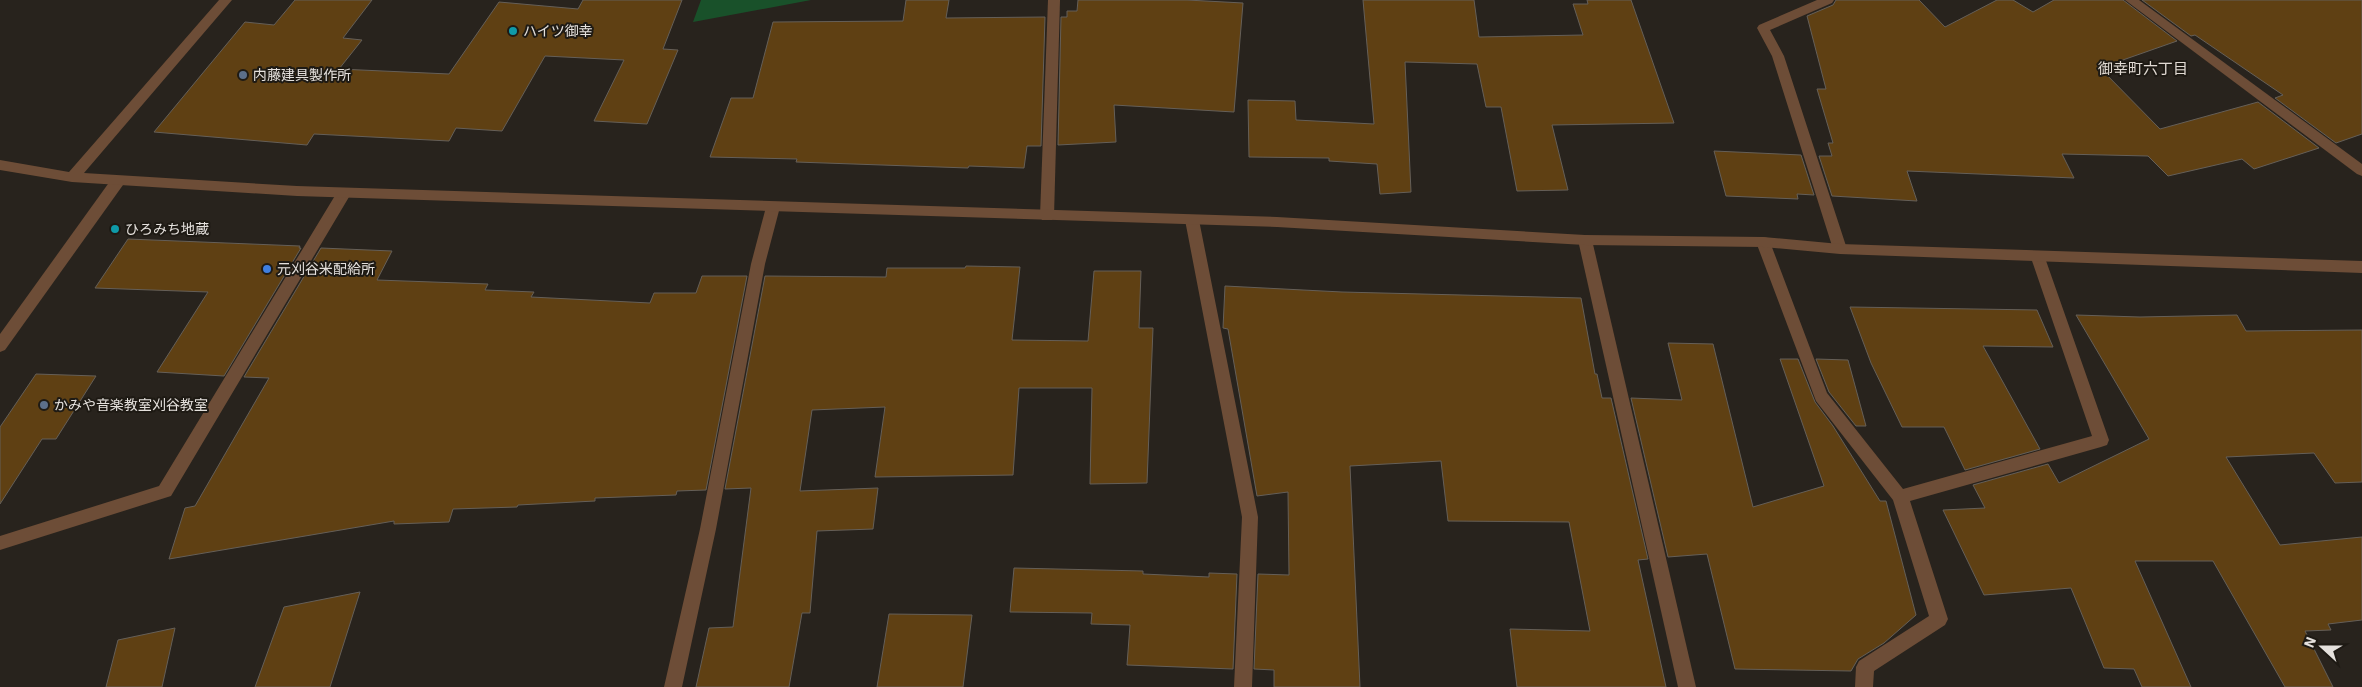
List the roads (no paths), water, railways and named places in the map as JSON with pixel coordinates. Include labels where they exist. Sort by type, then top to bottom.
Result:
[{"type":"street","points":[[72,177],[226,0]]},
{"type":"street","points":[[1047,216],[1054,0]]},
{"type":"street","points":[[1828,0],[1763,28],[1778,56],[1840,249]]},
{"type":"street","points":[[2131,0],[2362,171]]},
{"type":"street","points":[[0,165],[72,177],[344,193],[1277,222],[1585,240],[1763,242],[1840,249],[2362,267]]},
{"type":"street","points":[[0,346],[118,180]]},
{"type":"street","points":[[0,544],[165,491],[344,193]]},
{"type":"street","points":[[673,687],[708,529],[758,264],[773,207]]},
{"type":"street","points":[[1192,220],[1250,517],[1243,687]]},
{"type":"street","points":[[1585,240],[1687,687]]},
{"type":"street","points":[[1763,242],[1821,396],[1900,496],[1938,619],[1865,667],[1864,687]]},
{"type":"street","points":[[1900,496],[2101,440],[2037,255]]},
{"type":"place","name":"ハイツ御幸","points":[[513,31]]},
{"type":"place","name":"内藤建具製作所","points":[[243,75]]},
{"type":"place","name":"ひろみち地蔵","points":[[115,229]]},
{"type":"place","name":"元刈谷米配給所","points":[[267,269]]},
{"type":"place","name":"かみや音楽教室刈谷教室","points":[[44,405]]},
{"type":"district","name":"御幸町六丁目","points":[[2143,69]]}]
